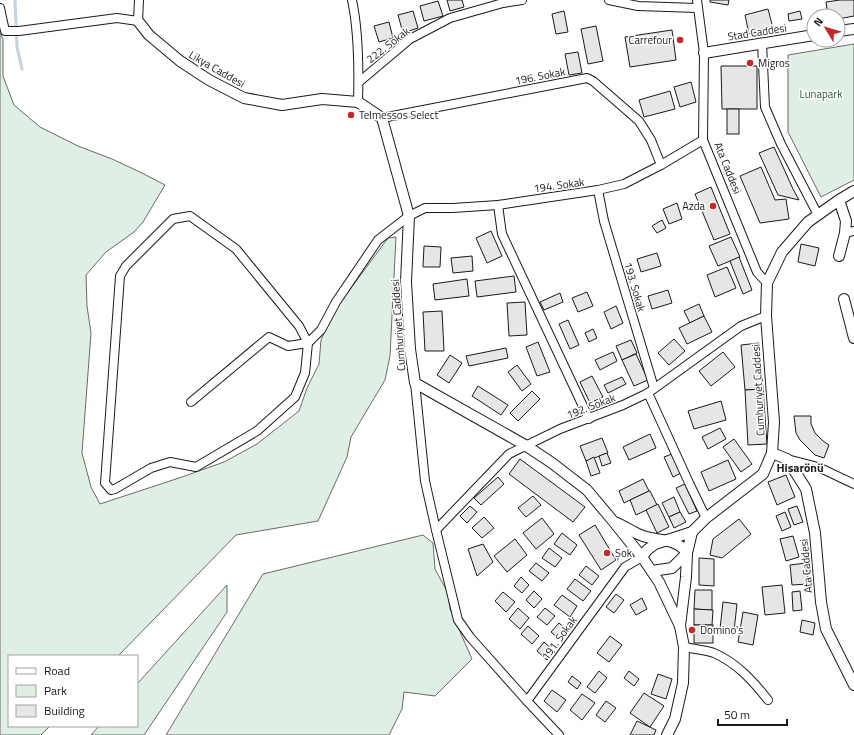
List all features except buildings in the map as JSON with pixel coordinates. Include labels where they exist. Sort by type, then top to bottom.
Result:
[{"type":"street","points":[[0,8],[5,31],[19,31],[117,18],[138,21],[139,0]]},
{"type":"street","points":[[352,0],[356,22],[359,82],[358,102]]},
{"type":"street","name":"222. Sokak","points":[[359,82],[410,39],[450,18],[503,2],[522,0]]},
{"type":"street","points":[[609,0],[638,6],[697,4]]},
{"type":"street","name":"Ata Caddesi","points":[[697,4],[704,52],[703,140],[757,272],[767,283]]},
{"type":"street","name":"Likya Caddesi","points":[[138,21],[149,35],[180,61],[209,80],[244,98],[282,105],[322,99],[358,102],[382,118]]},
{"type":"street","name":"Stad Caddesi","points":[[704,52],[806,36]]},
{"type":"street","points":[[762,43],[765,107],[781,144],[818,215]]},
{"type":"street","name":"196. Sokak","points":[[382,118],[587,78],[593,81],[639,121],[651,140],[661,165]]},
{"type":"street","points":[[382,118],[409,216]]},
{"type":"street","name":"194. Sokak","points":[[308,343],[321,330],[336,302],[378,240],[409,216],[425,208],[498,205],[598,190],[624,184],[661,165],[703,140]]},
{"type":"street","name":"193. Sokak","points":[[598,190],[604,221],[651,391],[690,485],[706,518]]},
{"type":"street","name":"Cumhuriyet Caddesi","points":[[642,557],[655,544],[692,532],[706,518],[763,474],[772,453],[774,422],[766,316],[767,283],[782,252],[808,222],[854,191]]},
{"type":"street","points":[[838,256],[850,232],[839,200]]},
{"type":"street","points":[[498,205],[502,234],[590,419]]},
{"type":"street","points":[[190,216],[236,249],[299,326],[308,343],[305,373],[295,397],[257,430],[196,467],[170,462],[151,468],[115,489],[111,490],[105,483],[120,276],[126,266],[173,219],[190,216]]},
{"type":"street","name":"Cumhuriyet Caddesi","points":[[409,216],[406,282],[410,349],[415,384],[525,446],[552,463],[587,490],[642,557],[659,582],[680,626],[684,647],[683,683],[675,719],[667,735]]},
{"type":"street","points":[[844,299],[854,338]]},
{"type":"street","name":"192. Sokak","points":[[436,530],[509,454],[560,429],[590,419],[651,391],[741,326],[766,316]]},
{"type":"street","points":[[191,402],[269,337],[288,346],[308,343]]},
{"type":"street","points":[[415,384],[425,481],[458,620],[470,637],[527,702],[559,735]]},
{"type":"street","points":[[772,453],[787,459],[818,467],[854,484]]},
{"type":"street","name":"Ata Caddesi","points":[[787,459],[806,489],[815,533],[821,602],[826,629],[854,685]]},
{"type":"street","points":[[613,521],[641,536],[677,543],[687,552]]},
{"type":"street","points":[[680,626],[686,577],[687,552],[692,532]]},
{"type":"street","points":[[652,571],[672,568],[687,552]]},
{"type":"street","name":"191. Sokak","points":[[527,702],[625,568],[642,557]]},
{"type":"street","points":[[684,647],[714,653],[735,665],[754,683],[768,700]]},
{"type":"green space","points":[[0,33],[3,39],[3,76],[14,105],[40,127],[78,146],[112,159],[165,185],[143,222],[134,232],[106,252],[86,275],[87,306],[91,333],[82,453],[91,487],[100,504],[224,462],[257,444],[299,411],[307,388],[319,364],[321,340],[334,311],[388,238],[396,237],[390,356],[385,380],[351,437],[347,457],[318,521],[236,535],[119,655],[8,655],[8,727],[49,727],[41,735],[0,735]]},
{"type":"green space","name":"Lunapark","points":[[854,44],[854,180],[821,197],[788,132],[788,55],[830,48],[846,48],[846,45]]},
{"type":"green space","points":[[423,535],[433,543],[435,569],[448,593],[450,609],[472,659],[435,696],[404,692],[402,709],[389,735],[166,735],[263,574]]},
{"type":"green space","points":[[227,585],[227,612],[144,735],[91,735],[98,727],[138,727],[138,683]]},
{"type":"waterway","points":[[15,0],[17,47],[22,69]]},
{"type":"place","name":"Carrefour","points":[[680,40]]},
{"type":"place","name":"Migros","points":[[750,63]]},
{"type":"place","name":"Telmessos Select","points":[[351,115]]},
{"type":"place","name":"Azda","points":[[713,206]]},
{"type":"place","name":"Şok","points":[[607,553]]},
{"type":"place","name":"Domino's","points":[[692,630]]},
{"type":"district","name":"Hisarönü","points":[[800,468]]}]
